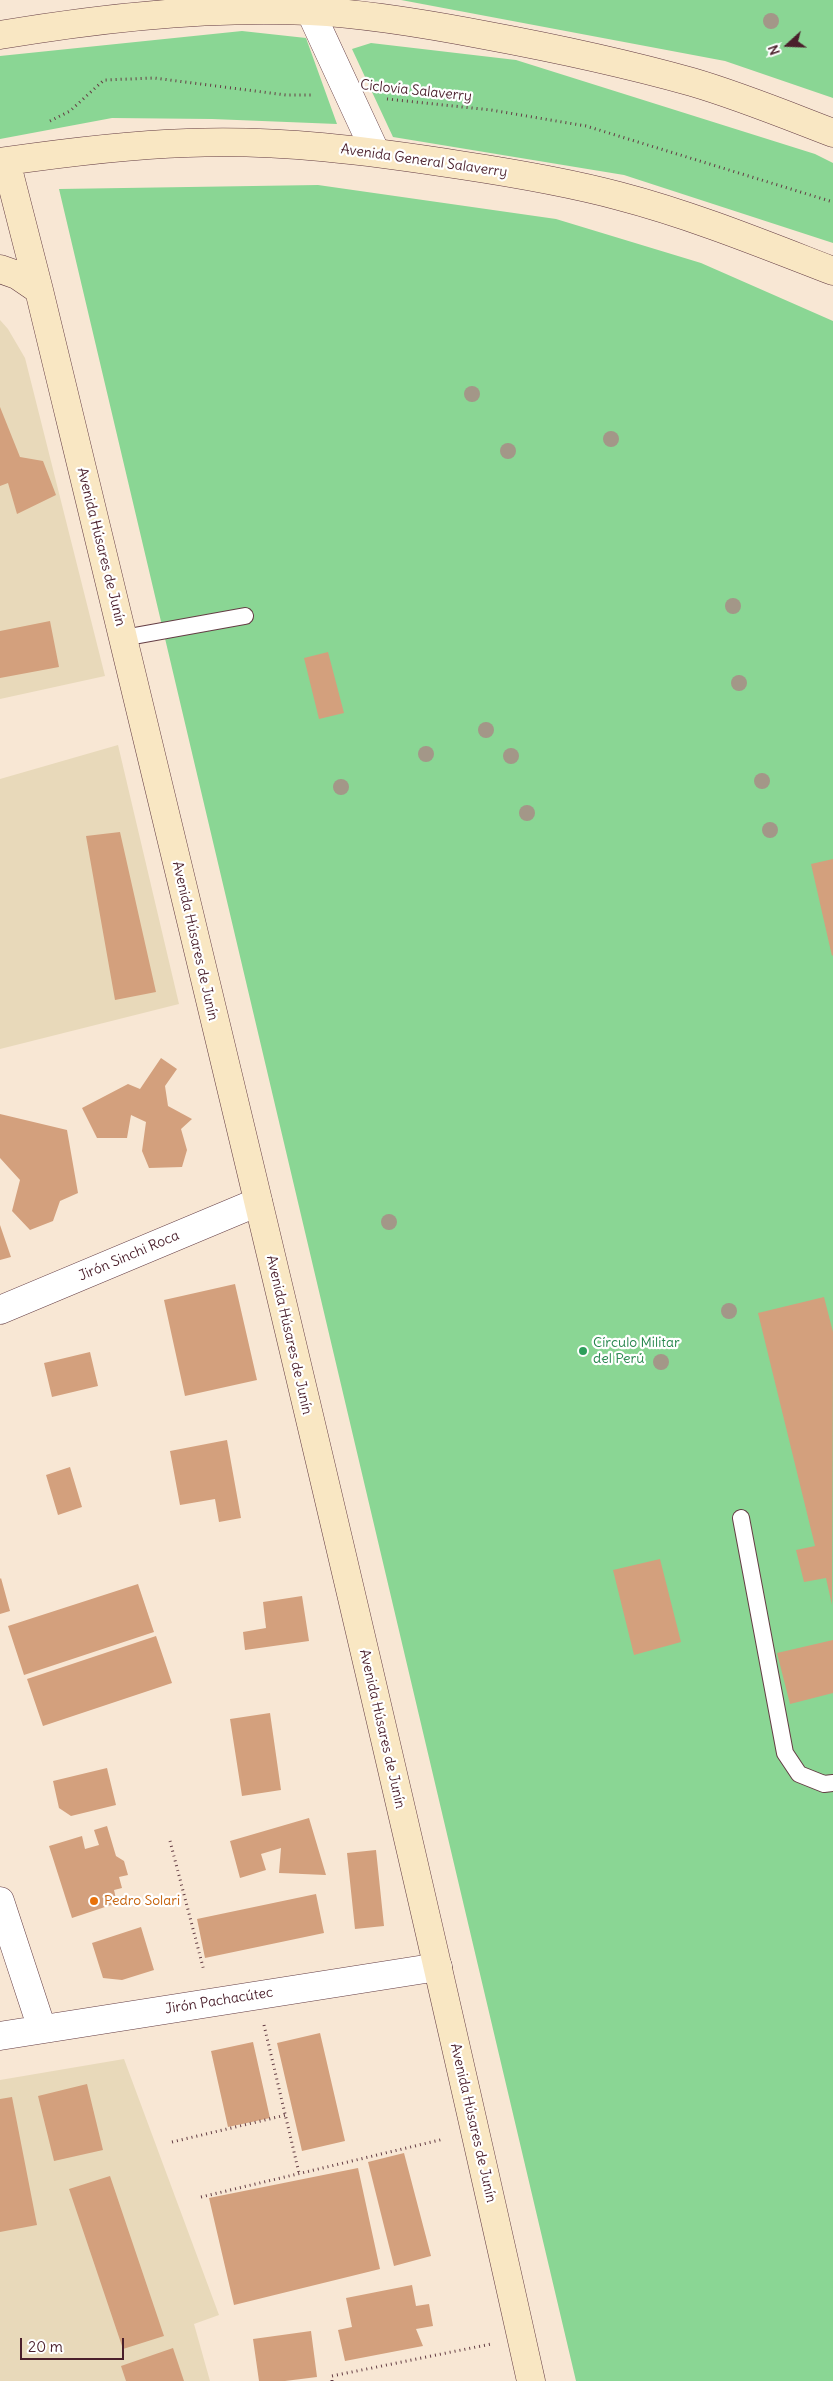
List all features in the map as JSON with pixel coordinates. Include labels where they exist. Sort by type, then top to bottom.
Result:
[{"type":"street","points":[[308,6],[375,152]]},
{"type":"street","points":[[0,35],[178,7],[250,10],[308,6],[539,45],[624,64],[693,82],[833,132]]},
{"type":"street","name":"Avenida General Salaverry","points":[[3,161],[110,148],[189,143],[290,145],[375,152],[515,174],[619,196],[697,219],[833,271]]},
{"type":"street","name":"Avenida Húsares de Junín","points":[[3,161],[39,290],[258,1202],[438,1967],[531,2381]]},
{"type":"street","points":[[0,269],[17,275],[39,290]]},
{"type":"street","name":"Jirón Sinchi Roca","points":[[0,1310],[258,1202]]},
{"type":"street","points":[[0,1901],[42,2029]]},
{"type":"street","name":"Jirón Pachacútec","points":[[0,2036],[438,1967]]},
{"type":"lane","points":[[123,638],[244,616]]},
{"type":"lane","points":[[741,1518],[785,1754],[799,1774],[824,1784],[833,1783]]},
{"type":"path","name":"Ciclovía Salaverry","points":[[45,124],[70,111],[104,80],[154,78],[286,95],[348,95],[491,110],[586,126],[833,202]]},
{"type":"path","points":[[170,1841],[212,2002]]},
{"type":"path","points":[[256,1995],[300,2173]]},
{"type":"path","points":[[172,2142],[286,2115]]},
{"type":"path","points":[[201,2196],[475,2131]]},
{"type":"path","points":[[332,2381],[332,2376],[522,2338]]},
{"type":"shaded area","points":[[0,320],[8,329],[25,358],[105,676],[0,699]]},
{"type":"shaded area","points":[[118,745],[179,1004],[0,1049],[0,779]]},
{"type":"shaded area","points":[[124,2059],[219,2315],[194,2324],[210,2381],[0,2381],[0,2080]]},
{"type":"green space","points":[[401,0],[833,0],[833,98],[725,61]]},
{"type":"green space","points":[[242,31],[306,38],[337,124],[212,119],[112,118],[0,139],[0,56]]},
{"type":"green space","points":[[371,43],[516,60],[815,154],[833,163],[833,243],[624,175],[393,137],[352,49]]},
{"type":"green space","name":"Círculo Militar del Perú","points":[[318,185],[556,219],[701,263],[833,321],[833,2381],[576,2381],[59,189]]},
{"type":"building","points":[[0,407],[20,457],[43,461],[56,495],[17,514],[8,483],[0,486]]},
{"type":"building","points":[[50,621],[59,667],[0,678],[0,631]]},
{"type":"building","points":[[328,652],[344,713],[319,719],[304,658]]},
{"type":"building","points":[[120,832],[156,992],[115,1000],[86,836]]},
{"type":"building","points":[[833,859],[833,955],[832,956],[811,864]]},
{"type":"building","points":[[161,1058],[177,1069],[165,1086],[168,1106],[192,1119],[181,1129],[187,1150],[182,1167],[149,1168],[142,1151],[146,1122],[131,1115],[127,1138],[97,1138],[82,1108],[128,1084],[140,1089]]},
{"type":"building","points":[[0,1114],[67,1130],[78,1193],[60,1201],[53,1221],[30,1230],[12,1211],[20,1180],[0,1158]]},
{"type":"building","points":[[0,1225],[11,1257],[0,1260]]},
{"type":"building","points":[[235,1284],[257,1380],[185,1396],[164,1300]]},
{"type":"building","points":[[824,1297],[833,1332],[832,1605],[826,1578],[804,1582],[796,1550],[815,1546],[758,1313]]},
{"type":"building","points":[[90,1352],[98,1386],[52,1397],[44,1363]]},
{"type":"building","points":[[227,1440],[241,1518],[219,1522],[215,1499],[180,1505],[170,1451]]},
{"type":"building","points":[[70,1467],[82,1507],[58,1515],[46,1475]]},
{"type":"building","points":[[660,1559],[681,1642],[634,1655],[613,1570]]},
{"type":"building","points":[[0,1579],[10,1611],[0,1614]]},
{"type":"building","points":[[138,1584],[154,1632],[24,1675],[8,1626]]},
{"type":"building","points":[[302,1596],[309,1641],[245,1650],[243,1632],[266,1628],[263,1602]]},
{"type":"building","points":[[156,1636],[172,1683],[43,1726],[27,1679]]},
{"type":"building","points":[[833,1640],[833,1693],[790,1704],[777,1653]]},
{"type":"building","points":[[270,1713],[281,1790],[242,1796],[230,1719]]},
{"type":"building","points":[[107,1768],[116,1805],[71,1816],[59,1808],[53,1781]]},
{"type":"building","points":[[309,1818],[326,1875],[279,1873],[281,1848],[261,1854],[266,1870],[240,1878],[230,1841]]},
{"type":"building","points":[[107,1826],[116,1856],[124,1861],[128,1875],[119,1877],[122,1888],[114,1890],[117,1903],[72,1918],[49,1846],[82,1836],[85,1849],[99,1845],[94,1830]]},
{"type":"building","points":[[376,1850],[384,1926],[355,1929],[347,1853]]},
{"type":"building","points":[[316,1894],[324,1933],[205,1958],[197,1919]]},
{"type":"building","points":[[141,1927],[154,1970],[122,1980],[103,1978],[92,1943]]},
{"type":"building","points":[[320,2033],[345,2141],[302,2151],[277,2043]]},
{"type":"building","points":[[253,2042],[270,2118],[228,2127],[211,2051]]},
{"type":"building","points":[[87,2084],[103,2150],[54,2161],[38,2096]]},
{"type":"building","points":[[12,2097],[37,2225],[0,2232],[0,2099]]},
{"type":"building","points":[[404,2153],[431,2256],[394,2266],[368,2162]]},
{"type":"building","points":[[358,2168],[380,2269],[234,2305],[209,2198]]},
{"type":"building","points":[[110,2176],[164,2336],[123,2349],[69,2189]]},
{"type":"building","points":[[412,2285],[416,2306],[429,2304],[433,2326],[416,2329],[423,2346],[345,2361],[338,2330],[352,2327],[346,2298]]},
{"type":"building","points":[[311,2331],[317,2377],[285,2381],[259,2381],[253,2339]]},
{"type":"building","points":[[173,2348],[184,2381],[126,2381],[121,2366]]},
{"type":"place","name":"Círculo Militar del Perú","points":[[583,1351]]},
{"type":"place","name":"Pedro Solari","points":[[94,1901]]}]
